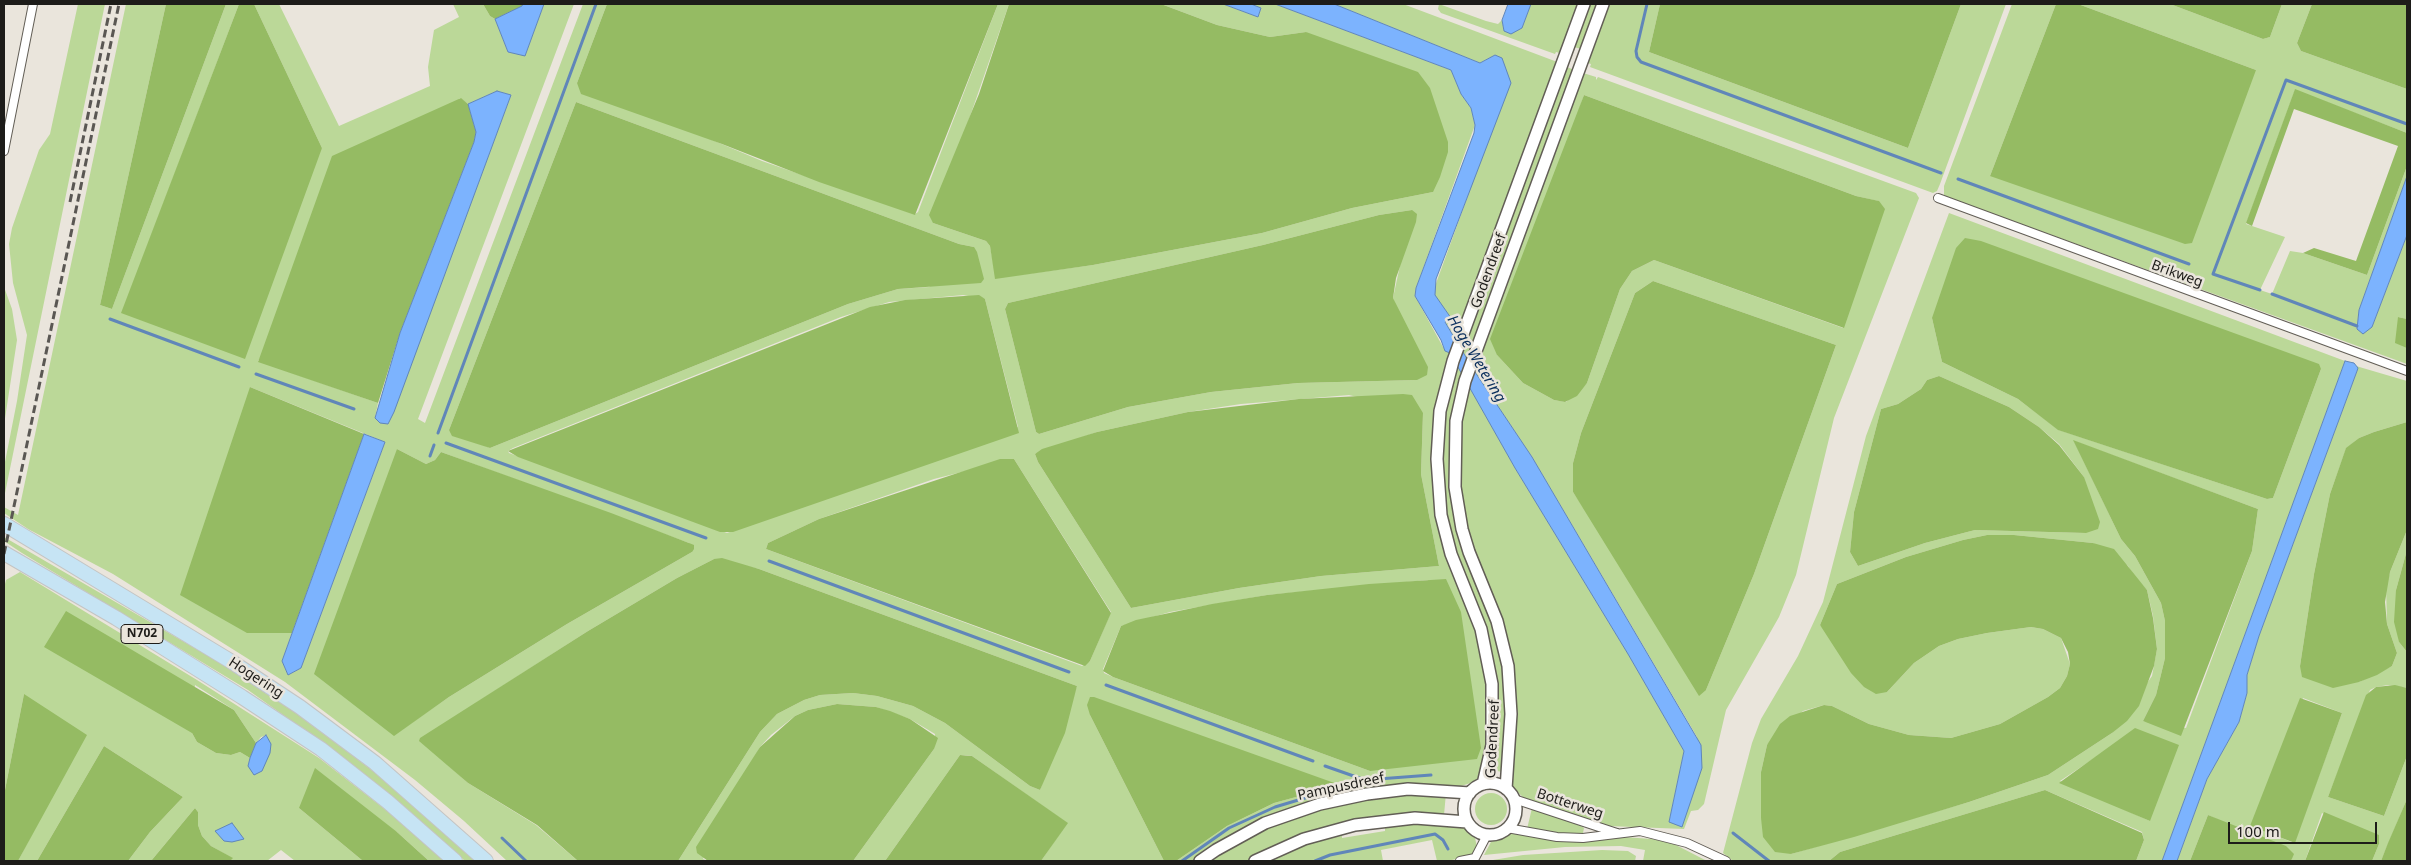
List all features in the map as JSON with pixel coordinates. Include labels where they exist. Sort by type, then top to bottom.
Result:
[{"type":"highway","name":"Hogering","points":[[4,524],[232,662],[300,707],[375,764],[486,861]]},
{"type":"highway","name":"Hogering","points":[[4,553],[116,618],[314,744],[388,802],[455,861]]},
{"type":"main road","name":"Godendreef","points":[[1483,784],[1489,764],[1493,731],[1490,669],[1481,629],[1451,554],[1441,514],[1437,459],[1440,411],[1453,361],[1584,4]]},
{"type":"main road","name":"Godendreef","points":[[1506,789],[1511,714],[1508,666],[1497,621],[1469,552],[1462,529],[1455,487],[1456,421],[1465,381],[1603,4]]},
{"type":"main road","points":[[1491,783],[1506,789],[1514,799],[1515,814],[1507,828],[1494,834],[1487,834],[1479,832],[1467,822],[1464,812],[1465,802],[1470,793],[1483,784],[1491,783]]},
{"type":"main road","name":"Pampusdreef","points":[[1200,861],[1265,823],[1320,804],[1367,794],[1408,789],[1470,793]]},
{"type":"main road","points":[[1255,861],[1304,839],[1355,825],[1415,818],[1467,822]]},
{"type":"street","points":[[4,151],[33,4]]},
{"type":"street","name":"Brikweg","points":[[1938,198],[2407,371]]},
{"type":"street","name":"Botterweg","points":[[1514,799],[1618,833]]},
{"type":"street","name":"Botterweg","points":[[1507,828],[1557,837],[1583,838],[1640,831],[1687,843],[1726,861]]},
{"type":"street","points":[[1460,861],[1475,858],[1487,834]]},
{"type":"green space","points":[[78,4],[105,4],[4,498],[4,467],[27,335],[13,283],[9,244],[12,228],[39,150],[50,134]]},
{"type":"green space","points":[[126,4],[166,4],[100,305],[112,309],[226,4],[239,4],[122,313],[322,148],[254,4],[279,4],[339,126],[430,86],[428,67],[434,30],[459,17],[453,4],[483,4],[490,16],[495,19],[508,52],[525,55],[544,4],[574,4],[418,419],[425,423],[583,4],[607,4],[577,83],[762,161],[915,214],[918,212],[998,4],[1009,4],[933,223],[986,241],[990,246],[996,278],[1093,265],[1262,233],[1352,208],[1433,192],[1306,32],[1270,37],[1217,25],[1161,4],[1223,4],[1258,17],[1261,8],[1251,4],[1275,4],[1451,70],[1461,94],[1471,108],[1475,125],[1416,288],[1415,296],[1443,347],[1452,356],[1435,487],[1486,663],[1491,726],[1481,778],[1461,786],[1332,797],[1195,861],[1176,861],[1227,826],[1274,803],[1339,785],[1090,715],[1164,861],[1041,861],[1067,823],[972,756],[960,755],[885,861],[853,861],[934,749],[935,734],[910,719],[876,707],[837,704],[808,710],[795,716],[771,735],[760,747],[703,859],[708,861],[678,861],[760,732],[777,714],[804,700],[820,695],[853,693],[877,696],[913,706],[945,723],[1030,786],[1040,790],[1077,686],[759,569],[714,559],[677,578],[588,631],[476,703],[448,765],[468,783],[536,825],[578,861],[507,861],[464,821],[415,780],[285,682],[113,574],[28,529],[4,513],[4,507],[18,515]],"holes":[[[497,91],[511,95],[388,424],[375,418],[378,403],[258,361],[460,98],[468,104]],[[576,102],[959,244],[974,247],[929,287],[898,289],[848,304],[490,448],[449,430]],[[1412,210],[1393,298],[1417,380],[1298,383],[1211,392],[1128,407],[1039,434],[1036,432],[1005,309],[1008,303],[1263,245],[1379,215]],[[963,295],[985,299],[1018,427],[884,478],[727,533],[509,453],[508,451],[841,317],[889,302]],[[250,387],[385,442],[301,668],[288,675],[282,661],[292,633],[247,633]],[[1349,395],[1423,413],[1421,474],[1439,566],[1321,576],[1239,588],[1131,608],[1038,462],[1035,454],[1097,432],[1188,412],[1241,404]],[[397,449],[426,464],[435,460],[441,452],[689,543],[692,552],[567,624],[449,697],[394,735]],[[1014,459],[1111,612],[1090,661],[1082,666],[766,549],[768,543],[819,519],[934,479]],[[1428,580],[1370,771],[1104,673],[1103,669],[1121,626],[1170,612],[1267,595]]]},
{"type":"green space","points":[[166,4],[226,4],[112,309],[100,305]]},
{"type":"green space","points":[[239,4],[254,4],[322,148],[245,359],[121,313]]},
{"type":"green space","points":[[483,4],[523,4],[495,19],[490,16]]},
{"type":"green space","points":[[607,4],[998,4],[915,215],[819,182],[722,144],[581,94],[577,83]]},
{"type":"green space","points":[[1009,4],[1161,4],[1217,25],[1270,37],[1306,32],[1418,72],[1430,88],[1448,142],[1448,152],[1440,177],[1433,192],[1352,208],[1262,233],[1093,265],[995,279],[990,246],[986,241],[933,223],[929,215],[979,94]]},
{"type":"green space","points":[[1334,4],[1403,4],[1560,63],[1457,341],[1445,321],[1450,318],[1435,296],[1434,289],[1467,198],[1495,55],[1480,63]]},
{"type":"green space","points":[[1439,4],[1486,21],[1498,24],[1502,20],[1504,31],[1522,28],[1531,4],[1581,4],[1563,54],[1556,52],[1555,54],[1441,13],[1438,9]]},
{"type":"green space","points":[[1587,4],[1600,4],[1581,49],[1574,47]]},
{"type":"green space","points":[[1606,4],[1660,4],[1649,52],[1908,148],[1961,4],[2006,4],[1940,184],[1937,191],[1933,193],[1590,67],[1591,64],[1584,62]]},
{"type":"green space","points":[[1660,4],[1961,4],[1908,148],[1649,52]]},
{"type":"green space","points":[[2012,4],[2056,4],[1990,176],[2256,70],[2078,4],[2170,4],[2263,39],[2270,37],[2282,4],[2312,4],[2297,43],[2301,51],[2407,89],[2407,133],[2295,90],[2246,224],[2285,237],[2260,290],[2272,294],[2290,251],[2303,253],[2367,275],[2407,166],[2407,176],[2359,310],[2357,329],[2372,327],[2407,235],[2407,319],[2398,317],[2407,347],[2407,364],[1944,196],[1944,186]]},
{"type":"green space","points":[[2056,4],[2078,4],[2256,70],[2192,243],[2185,244],[1990,176]]},
{"type":"green space","points":[[2170,4],[2282,4],[2270,37],[2263,39]]},
{"type":"green space","points":[[2312,4],[2407,4],[2407,89],[2301,51],[2297,43]]},
{"type":"green space","points":[[1565,66],[1574,70],[1468,361],[1461,349]]},
{"type":"green space","points":[[1580,72],[1596,77],[1596,80],[1598,77],[1916,193],[1919,198],[1834,418],[1796,575],[1779,617],[1726,710],[1704,804],[1698,810],[1691,811],[1684,829],[1609,826],[1525,799],[1514,789],[1511,781],[1514,704],[1461,507],[1458,442],[1468,384],[1515,468],[1628,654],[1684,751],[1669,822],[1697,737],[1532,457],[1473,369]],"holes":[[[1584,95],[1856,196],[1878,201],[1843,328],[1654,260],[1632,271],[1620,289],[1587,383],[1566,402],[1554,400],[1523,383],[1497,355]],[[1653,281],[1836,345],[1754,574],[1706,690],[1573,492],[1573,463],[1581,433],[1635,293]]]},
{"type":"green space","points":[[2295,89],[2407,133],[2407,166],[2367,275],[2303,253],[2314,248],[2356,261],[2398,146],[2294,109],[2252,226],[2246,223]]},
{"type":"green space","points":[[1584,95],[1856,196],[1879,201],[1885,209],[1844,328],[1654,260],[1632,271],[1620,289],[1587,383],[1577,396],[1565,402],[1554,400],[1523,383],[1497,355],[1490,339]]},
{"type":"green space","points":[[461,98],[468,104],[476,132],[474,142],[400,333],[378,403],[258,362],[332,156]]},
{"type":"green space","points":[[576,102],[959,244],[974,247],[984,279],[981,283],[898,289],[848,304],[490,448],[452,436],[449,430]]},
{"type":"green space","points":[[1412,210],[1417,214],[1416,222],[1396,278],[1393,298],[1428,367],[1427,375],[1417,380],[1298,383],[1211,392],[1128,407],[1039,434],[1036,432],[1005,309],[1008,303],[1263,245],[1379,215]]},
{"type":"green space","points":[[1949,213],[2345,361],[2162,861],[2136,861],[2144,840],[2142,832],[2045,790],[1840,852],[1829,861],[1733,861],[1723,853],[1752,743],[1761,719],[1798,656],[1823,602],[1866,436]],"holes":[[[1932,318],[2321,369],[2273,498],[2267,499],[2059,430],[2018,399],[1942,362]],[[1939,376],[2009,407],[2039,427],[2059,444],[2084,477],[2086,533],[1975,530],[1925,543],[1858,566],[1850,552],[1854,512],[1881,409],[1898,404],[1921,389],[1927,380]],[[2074,441],[2258,509],[2252,551],[2186,728],[2143,721],[2156,695],[2165,658],[2165,621],[2161,603],[2135,556],[2121,539]],[[1987,535],[2014,535],[2093,543],[2128,566],[2134,576],[2147,590],[2153,616],[2157,649],[2152,676],[2112,733],[2048,775],[1969,802],[1791,854],[1761,818],[1761,772],[1767,745],[1803,711],[1824,705],[1832,706],[1869,724],[1909,735],[1951,738],[2000,724],[2048,697],[2060,688],[2067,676],[2070,664],[2061,638],[2043,629],[2031,627],[1987,633],[1958,639],[1939,646],[1914,663],[1887,692],[1820,625],[1837,584],[1906,557]],[[2105,751],[2150,821],[2060,781]]]},
{"type":"green space","points":[[1965,238],[1981,241],[2319,364],[2321,369],[2273,498],[2267,499],[2058,430],[2018,399],[1942,362],[1932,318],[1956,248]]},
{"type":"green space","points":[[1653,281],[1836,345],[1754,574],[1706,690],[1699,696],[1573,492],[1573,463],[1581,433],[1635,293]]},
{"type":"green space","points":[[4,287],[12,309],[17,340],[4,425]]},
{"type":"green space","points":[[979,295],[985,299],[1019,433],[733,532],[720,532],[518,457],[508,451],[870,307],[905,300]]},
{"type":"green space","points":[[2398,317],[2407,319],[2407,348],[2395,343]]},
{"type":"green space","points":[[1456,363],[1463,375],[1451,469],[1499,640],[1508,705],[1503,772],[1491,770],[1496,706],[1441,494],[1442,417]]},
{"type":"green space","points":[[2356,366],[2407,381],[2407,422],[2359,438],[2346,449],[2330,494],[2314,574],[2300,666],[2359,682],[2392,666],[2397,653],[2387,624],[2386,587],[2407,530],[2407,550],[2396,590],[2399,642],[2407,652],[2407,688],[2388,685],[2370,690],[2328,797],[2384,816],[2407,756],[2407,799],[2381,861],[2372,861],[2379,844],[2322,813],[2305,861],[2291,861],[2293,854],[2208,815],[2190,861],[2177,861],[2207,779],[2239,722],[2247,693],[2247,675],[2259,636],[2357,371]],"holes":[[[2303,698],[2342,713],[2294,843],[2251,826]]]},
{"type":"green space","points":[[1939,376],[2009,407],[2039,427],[2059,445],[2084,477],[2100,522],[2098,529],[2086,533],[1975,530],[1925,543],[1858,566],[1850,552],[1854,512],[1881,409],[1898,404],[1921,389],[1927,380]]},
{"type":"green space","points":[[250,387],[364,434],[292,633],[247,633],[180,595]]},
{"type":"green space","points":[[1412,395],[1423,413],[1421,474],[1439,566],[1321,576],[1239,588],[1131,608],[1038,462],[1035,454],[1042,449],[1097,432],[1188,412],[1299,399]]},
{"type":"green space","points":[[2407,422],[2407,530],[2390,572],[2385,602],[2387,624],[2397,653],[2392,666],[2377,675],[2359,682],[2333,688],[2302,677],[2300,666],[2314,574],[2330,494],[2346,448],[2359,438]]},
{"type":"green space","points":[[2073,440],[2258,509],[2252,551],[2181,736],[2143,721],[2156,695],[2165,658],[2165,621],[2161,603],[2135,556],[2121,539]]},
{"type":"green space","points":[[397,449],[426,464],[435,460],[441,452],[611,513],[694,545],[694,549],[692,552],[567,624],[449,697],[394,736],[314,674]]},
{"type":"green space","points":[[1000,459],[1014,459],[1111,613],[1090,661],[1085,666],[766,549],[768,543],[819,519]]},
{"type":"green space","points":[[1987,535],[2014,535],[2093,543],[2114,549],[2147,590],[2153,618],[2157,649],[2154,666],[2139,706],[2127,721],[2112,733],[2048,775],[1969,802],[1854,837],[1791,854],[1775,852],[1763,837],[1761,772],[1767,745],[1780,724],[1790,716],[1824,705],[1832,706],[1869,724],[1909,735],[1951,738],[2000,724],[2048,697],[2060,688],[2067,676],[2070,664],[2068,652],[2061,638],[2043,629],[2031,627],[1987,633],[1958,639],[1939,646],[1914,663],[1887,692],[1876,694],[1864,687],[1851,673],[1820,625],[1837,584],[1906,557]]},
{"type":"green space","points":[[4,537],[253,682],[333,740],[419,807],[478,861],[465,861],[413,814],[328,747],[248,690],[22,553],[4,541]]},
{"type":"green space","points":[[2407,550],[2407,652],[2399,642],[2394,622],[2396,590]]},
{"type":"green space","points":[[722,558],[759,569],[1077,686],[1065,733],[1040,790],[1030,786],[945,723],[913,706],[877,696],[853,693],[820,695],[804,700],[777,714],[760,732],[678,861],[578,861],[537,825],[468,783],[419,741],[420,738],[588,631],[677,578],[714,559]]},
{"type":"green space","points":[[20,572],[197,680],[319,758],[404,824],[445,861],[429,861],[397,832],[299,808],[363,861],[295,861],[281,850],[267,861],[230,861],[232,858],[211,846],[202,836],[198,825],[198,812],[195,808],[151,861],[128,861],[150,832],[183,797],[104,746],[37,861],[18,861],[40,819],[24,694],[4,795],[4,588],[6,580]],"holes":[[[195,685],[234,710],[256,743],[261,737],[267,735],[248,766],[250,758],[240,752],[231,755],[216,753],[197,742],[192,733]]]},
{"type":"green space","points":[[1446,579],[1461,612],[1481,748],[1477,759],[1370,771],[1113,677],[1103,671],[1121,626],[1136,620],[1267,595],[1369,584]]},
{"type":"green space","points":[[66,611],[234,710],[256,743],[250,758],[240,752],[231,755],[216,753],[197,742],[192,733],[44,647]]},
{"type":"green space","points":[[2395,685],[2407,688],[2407,756],[2384,816],[2328,797],[2366,695],[2376,687]]},
{"type":"green space","points":[[24,694],[87,735],[18,861],[4,861],[4,795]]},
{"type":"green space","points":[[1090,697],[1340,785],[1274,803],[1227,826],[1176,861],[1164,861],[1090,715],[1087,705]]},
{"type":"green space","points":[[2300,698],[2342,713],[2295,843],[2250,826]]},
{"type":"green space","points":[[837,704],[876,707],[890,711],[910,719],[938,738],[934,749],[853,861],[708,861],[697,853],[696,847],[760,747],[795,716],[808,710]]},
{"type":"green space","points":[[2135,728],[2179,745],[2150,821],[2059,783]]},
{"type":"green space","points":[[104,746],[183,797],[150,832],[128,861],[37,861]]},
{"type":"green space","points":[[960,755],[972,756],[1068,823],[1041,861],[885,861]]},
{"type":"green space","points":[[315,768],[397,832],[429,861],[363,861],[299,808]]},
{"type":"green space","points":[[2045,790],[2142,833],[2144,840],[2136,861],[1829,861],[1840,852]]},
{"type":"green space","points":[[1446,793],[1444,815],[1399,815],[1248,861],[1206,861],[1249,836],[1308,811],[1394,794]]},
{"type":"green space","points":[[1491,793],[1497,794],[1502,798],[1506,803],[1506,815],[1502,820],[1497,824],[1491,825],[1485,824],[1480,820],[1476,815],[1475,809],[1476,803],[1480,798],[1485,794]]},
{"type":"green space","points":[[2407,799],[2407,861],[2381,861],[2388,843]]},
{"type":"green space","points":[[195,808],[198,812],[198,825],[202,836],[211,846],[233,858],[230,861],[151,861]]},
{"type":"green space","points":[[1532,808],[1581,826],[1584,828],[1583,833],[1556,834],[1527,829]]},
{"type":"green space","points":[[2324,812],[2379,835],[2379,844],[2372,861],[2305,861]]},
{"type":"green space","points":[[2208,815],[2286,846],[2294,854],[2291,861],[2190,861]]},
{"type":"green space","points":[[1401,822],[1465,827],[1475,838],[1477,847],[1472,855],[1448,861],[1437,861],[1432,840],[1381,850],[1383,861],[1262,861],[1313,840],[1342,836],[1342,838],[1385,831],[1385,828]]},
{"type":"green space","points":[[1514,833],[1584,841],[1623,837],[1652,839],[1672,843],[1707,861],[1643,861],[1645,850],[1621,846],[1565,847],[1484,855],[1491,842]]},
{"type":"green space","points":[[1602,850],[1628,851],[1636,856],[1635,861],[1487,861],[1523,855]]},
{"type":"water","points":[[523,4],[544,4],[525,56],[508,52],[495,19]]},
{"type":"water","points":[[1223,4],[1251,4],[1261,8],[1258,17]]},
{"type":"water","points":[[1275,4],[1334,4],[1480,63],[1495,55],[1502,58],[1511,83],[1436,279],[1435,295],[1451,318],[1445,322],[1473,369],[1532,457],[1701,745],[1702,768],[1682,827],[1669,822],[1684,751],[1628,654],[1515,468],[1450,353],[1445,351],[1441,340],[1415,296],[1416,288],[1474,133],[1475,125],[1471,108],[1461,94],[1451,70]]},
{"type":"water","points":[[1508,4],[1531,4],[1522,28],[1511,34],[1504,31],[1502,20]]},
{"type":"water","points":[[497,91],[511,95],[394,412],[388,424],[380,423],[375,418],[400,333],[474,142],[476,132],[468,104]]},
{"type":"water","points":[[2407,176],[2407,235],[2372,327],[2363,334],[2357,329],[2359,310]]},
{"type":"water","points":[[2345,361],[2354,363],[2358,368],[2259,636],[2247,675],[2247,693],[2239,722],[2207,779],[2177,861],[2162,861]]},
{"type":"water","points":[[364,434],[385,442],[301,668],[288,675],[282,661]]},
{"type":"water","points":[[266,735],[271,744],[270,753],[262,771],[254,775],[248,766],[250,758],[256,743]]},
{"type":"water","points":[[232,823],[244,839],[232,842],[224,841],[215,831]]},
{"type":"waterway","points":[[438,433],[596,4]]},
{"type":"waterway","points":[[1647,4],[1636,51],[1637,57],[1641,62],[1941,173]]},
{"type":"waterway","points":[[2260,290],[2213,274],[2286,80],[2407,124]]},
{"type":"waterway","points":[[1958,179],[2189,264]]},
{"type":"waterway","points":[[2272,294],[2357,326]]},
{"type":"waterway","points":[[110,319],[239,367]]},
{"type":"waterway","points":[[256,374],[354,409]]},
{"type":"waterway","points":[[446,443],[706,538]]},
{"type":"waterway","points":[[430,456],[434,445]]},
{"type":"waterway","points":[[769,561],[1069,672]]},
{"type":"waterway","points":[[1106,685],[1313,761]]},
{"type":"waterway","points":[[1325,766],[1365,780]]},
{"type":"waterway","points":[[1182,861],[1229,828],[1275,807],[1365,780],[1431,775]]},
{"type":"waterway","points":[[1733,833],[1769,861]]},
{"type":"waterway","points":[[1315,861],[1330,855],[1435,834],[1443,840],[1448,849]]},
{"type":"waterway","points":[[502,838],[526,861]]},
{"type":"railway","points":[[70,202],[111,4]]},
{"type":"railway","points":[[4,554],[119,4]]},
{"type":"water label","name":"Hoge Wetering","points":[[1476,359]]}]
